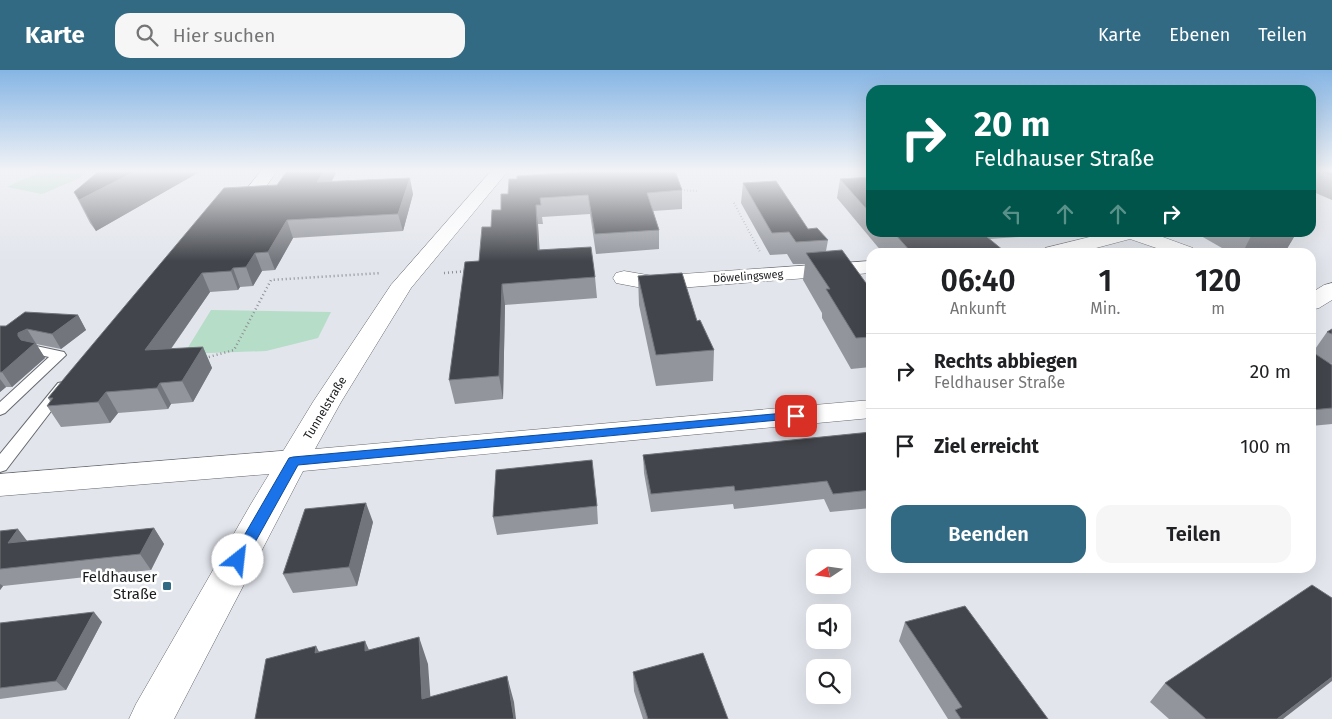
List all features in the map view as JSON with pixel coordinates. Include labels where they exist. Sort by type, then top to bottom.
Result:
[{"type":"street","name":"Tunnelstraße","points":[[151,719],[263,512],[332,394],[402,286],[474,201]]},
{"type":"street","points":[[1072,248],[1116,237]]},
{"type":"street","points":[[1141,237],[1174,248]]},
{"type":"street","name":"Döwelingsweg","points":[[624,278],[653,282],[866,267]]},
{"type":"street","points":[[0,486],[866,409]]},
{"type":"lane","points":[[0,410],[59,355],[36,350]]},
{"type":"lane","points":[[0,466],[71,377]]},
{"type":"path","points":[[734,203],[772,275]]},
{"type":"path","points":[[203,359],[234,350],[271,280],[469,271]]},
{"type":"green space","points":[[211,310],[331,312],[318,338],[266,351],[184,354]]},
{"type":"building","points":[[213,201],[402,201],[398,214],[287,220],[268,252],[255,253],[246,267],[233,268],[231,271],[202,273],[145,350],[203,347],[182,381],[160,383],[157,388],[106,392],[98,402],[47,406],[53,398],[48,398]]},
{"type":"building","points":[[501,201],[540,201],[541,205],[536,205],[538,250],[591,247],[595,277],[502,284],[499,376],[449,380],[465,262],[479,261],[482,227],[491,227],[492,210],[501,210]]},
{"type":"building","points":[[589,201],[650,201],[659,230],[595,234]]},
{"type":"building","points":[[754,201],[790,201],[808,229],[817,228],[828,240],[796,242],[789,232],[772,233]]},
{"type":"building","points":[[860,201],[866,201],[866,208]]},
{"type":"building","points":[[898,237],[987,237],[1000,248],[907,248]]},
{"type":"building","points":[[842,250],[866,283],[866,337],[856,338],[826,289],[830,289],[806,253]]},
{"type":"building","points":[[682,273],[697,321],[700,320],[714,350],[656,355],[638,276]]},
{"type":"building","points":[[25,312],[78,315],[52,334],[27,329],[18,333],[21,340],[35,343],[0,372],[0,326],[6,326]]},
{"type":"building","points":[[1316,354],[1332,365],[1332,408],[1316,410]]},
{"type":"building","points":[[866,433],[866,491],[833,494],[827,481],[735,491],[734,486],[651,494],[643,455]]},
{"type":"building","points":[[592,460],[597,506],[493,517],[496,470]]},
{"type":"building","points":[[366,503],[349,567],[283,574],[305,509]]},
{"type":"building","points":[[154,528],[140,554],[0,569],[0,531],[18,529],[8,543]]},
{"type":"building","points":[[1312,585],[1332,598],[1332,677],[1277,719],[1206,719],[1165,683]]},
{"type":"building","points":[[965,606],[1048,719],[961,719],[955,710],[962,707],[905,622]]},
{"type":"building","points":[[94,612],[56,681],[0,688],[0,623]]},
{"type":"building","points":[[419,637],[422,699],[507,676],[514,719],[255,719],[266,659],[316,646],[315,653],[365,641],[365,651]]},
{"type":"building","points":[[703,653],[728,719],[648,719],[633,672]]},
{"type":"place","name":"Feldhauser Straße","points":[[167,586]]},
{"type":"route","points":[[238,560],[293,461],[796,416]]}]
